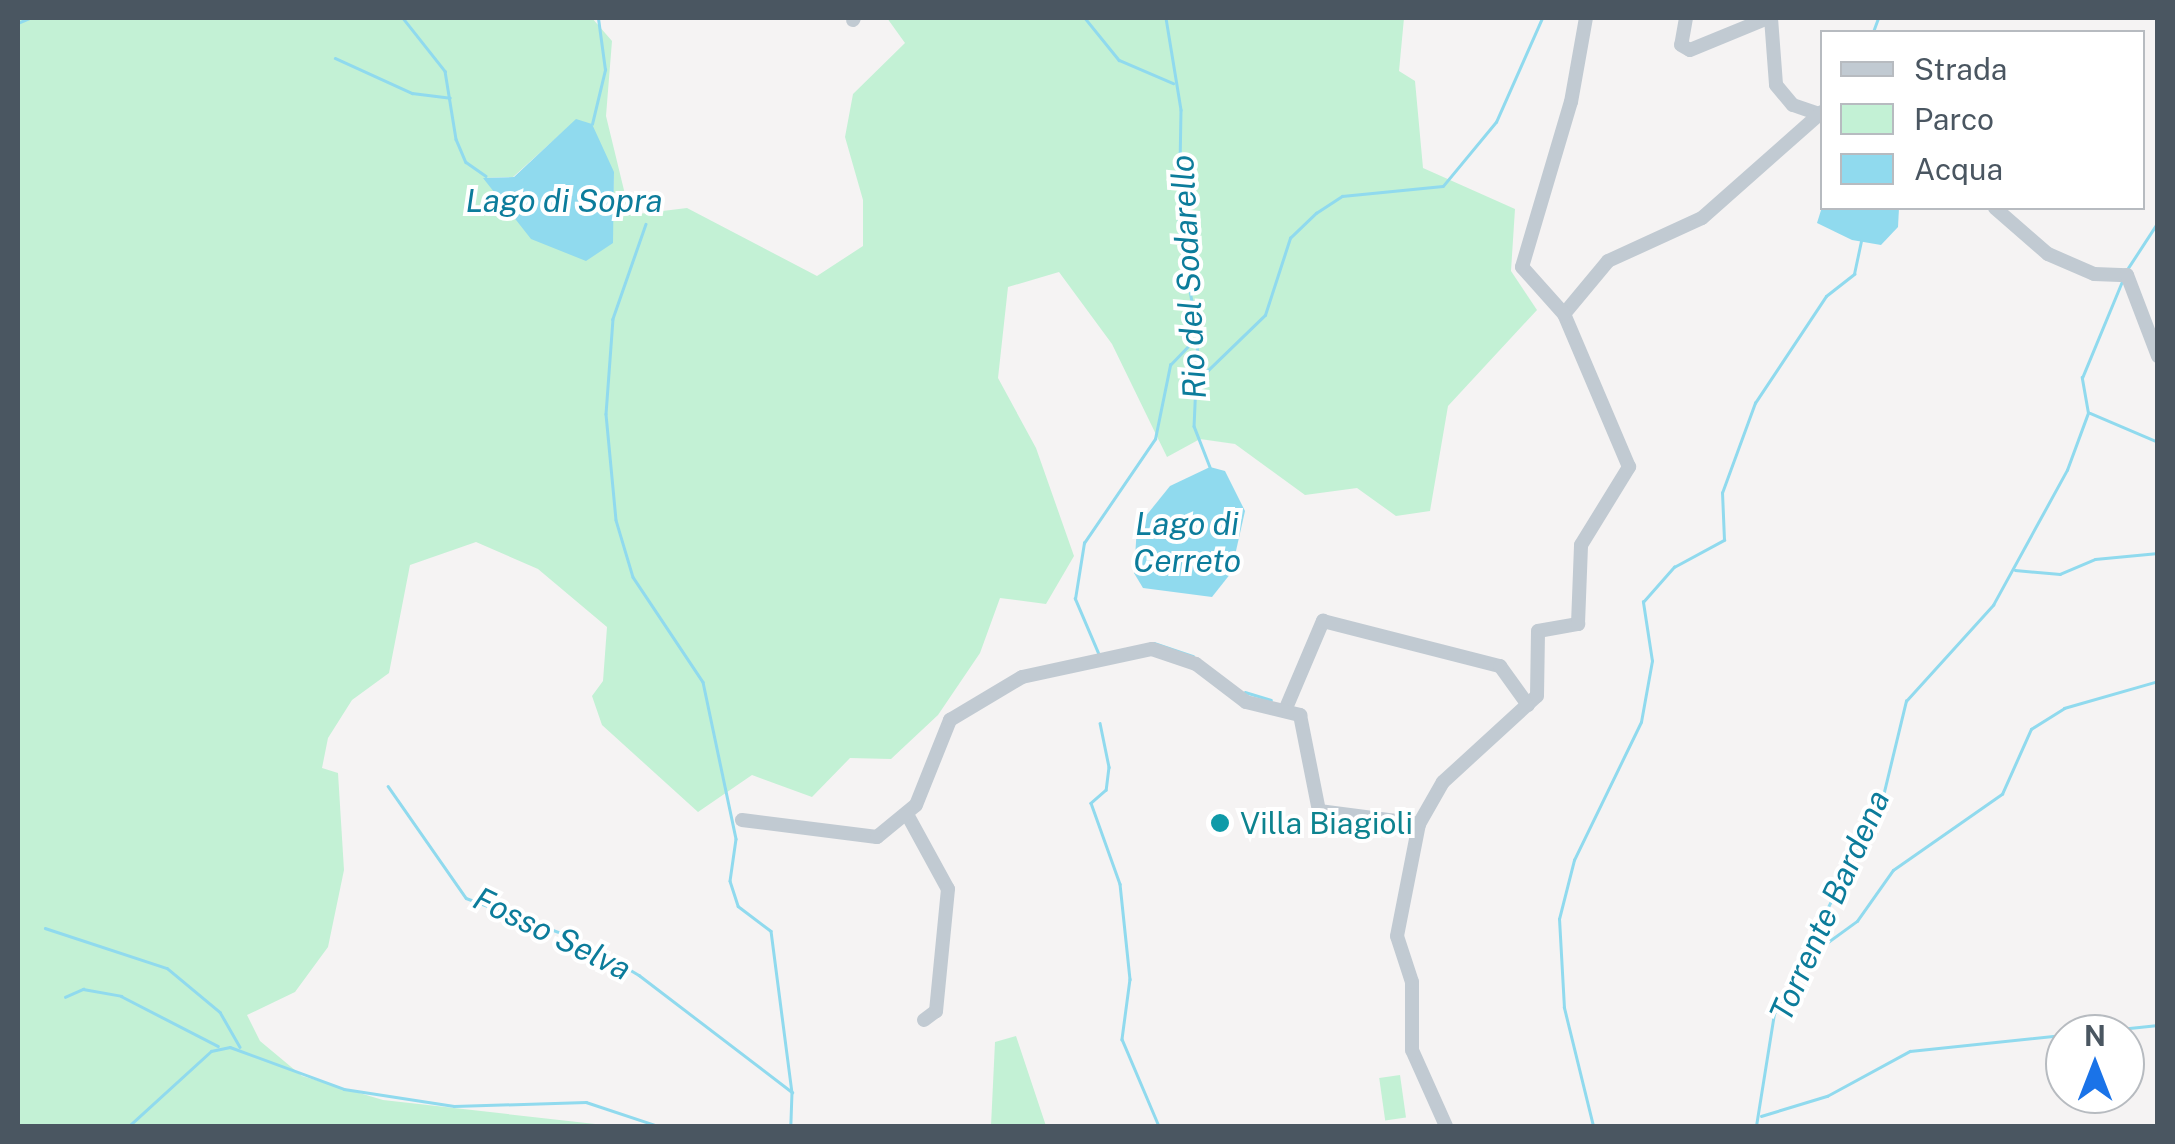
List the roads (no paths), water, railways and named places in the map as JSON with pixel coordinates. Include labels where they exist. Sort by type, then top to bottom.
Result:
[{"type":"street","points":[[1446,1126],[1412,1050],[1412,982],[1397,936],[1420,824],[1443,782],[1528,706],[1542,675],[1538,632],[1578,624],[1580,545],[1629,467],[1564,314],[1522,267],[1571,102],[1586,18]]},
{"type":"street","points":[[1686,18],[1681,45],[1690,50],[1770,18],[1776,85],[1793,105],[1820,113]]},
{"type":"street","points":[[1564,314],[1608,260],[1702,218],[1820,114]]},
{"type":"street","points":[[1997,210],[2048,254],[2094,274],[2124,273],[2158,356]]},
{"type":"street","points":[[1286,708],[1323,621],[1500,666],[1528,706]]},
{"type":"street","points":[[742,820],[877,837],[908,816],[950,720],[1022,676],[1125,657],[1152,648],[1196,664],[1246,702],[1286,708],[1310,731],[1309,796],[1319,811],[1420,824]]},
{"type":"street","points":[[908,816],[948,889],[936,1010],[924,1020]]},
{"type":"water","name":"Lago di Sopra","points":[[576,119],[592,124],[614,172],[613,243],[586,261],[531,239],[483,178],[514,177]]},
{"type":"water","points":[[1821,210],[1899,210],[1898,227],[1881,245],[1852,240],[1817,223]]},
{"type":"water","name":"Lago di Cerreto","points":[[1210,467],[1225,471],[1245,511],[1231,573],[1212,597],[1143,588],[1134,573],[1137,527],[1170,486]]},
{"type":"waterway","points":[[18,23],[30,18]]},
{"type":"waterway","points":[[403,18],[445,71],[456,139],[466,162],[486,176]]},
{"type":"waterway","points":[[592,124],[605,70],[598,18]]},
{"type":"waterway","name":"Rio del Sodarello","points":[[1085,18],[1119,60],[1173,83]]},
{"type":"waterway","name":"Rio del Sodarello","points":[[1166,18],[1181,110],[1179,228],[1198,336],[1194,426],[1210,467]]},
{"type":"waterway","points":[[1201,377],[1265,315],[1290,238],[1316,213],[1342,196],[1443,186],[1496,122],[1542,18]]},
{"type":"waterway","points":[[1874,30],[1878,18]]},
{"type":"waterway","points":[[335,58],[412,93],[450,98]]},
{"type":"waterway","name":"Torrente Bardena","points":[[2128,268],[2158,222]]},
{"type":"waterway","name":"Fosso Selva","points":[[646,224],[613,319],[606,414],[616,520],[633,577],[703,682],[736,839],[730,881],[738,906],[771,931],[792,1092]]},
{"type":"waterway","points":[[1593,1126],[1564,1008],[1559,919],[1574,860],[1641,722],[1652,661],[1643,602],[1674,567],[1724,540],[1722,493],[1755,403],[1826,296],[1854,274],[1861,241]]},
{"type":"waterway","name":"Torrente Bardena","points":[[1756,1126],[1774,1014],[1882,800],[1906,701],[1993,605],[2067,470],[2088,413],[2082,378],[2123,279]]},
{"type":"waterway","points":[[1098,653],[1075,599],[1084,543],[1155,439],[1170,365],[1198,336]]},
{"type":"waterway","points":[[2090,413],[2158,442]]},
{"type":"waterway","points":[[2015,570],[2060,574],[2095,559],[2158,553]]},
{"type":"waterway","points":[[1154,643],[1193,656]]},
{"type":"waterway","points":[[1806,958],[1857,921],[1893,870],[2002,794],[2031,729],[2064,708],[2158,681]]},
{"type":"waterway","points":[[1245,692],[1271,700]]},
{"type":"waterway","points":[[1100,723],[1109,767],[1106,790],[1091,803],[1120,884],[1130,979],[1122,1039],[1159,1126]]},
{"type":"waterway","name":"Fosso Selva","points":[[388,786],[466,898],[580,940],[639,975],[792,1092],[791,1126]]},
{"type":"waterway","points":[[45,928],[167,968],[220,1012],[240,1047]]},
{"type":"waterway","points":[[65,997],[83,989],[121,996],[218,1046]]},
{"type":"waterway","points":[[1761,1116],[1827,1096],[1910,1051],[2158,1025]]},
{"type":"waterway","name":"Fosso Selva","points":[[129,1126],[211,1051],[230,1047],[344,1089],[454,1106],[586,1102],[658,1126]]},
{"type":"place","name":"Villa Biagioli","points":[[1220,823]]}]
